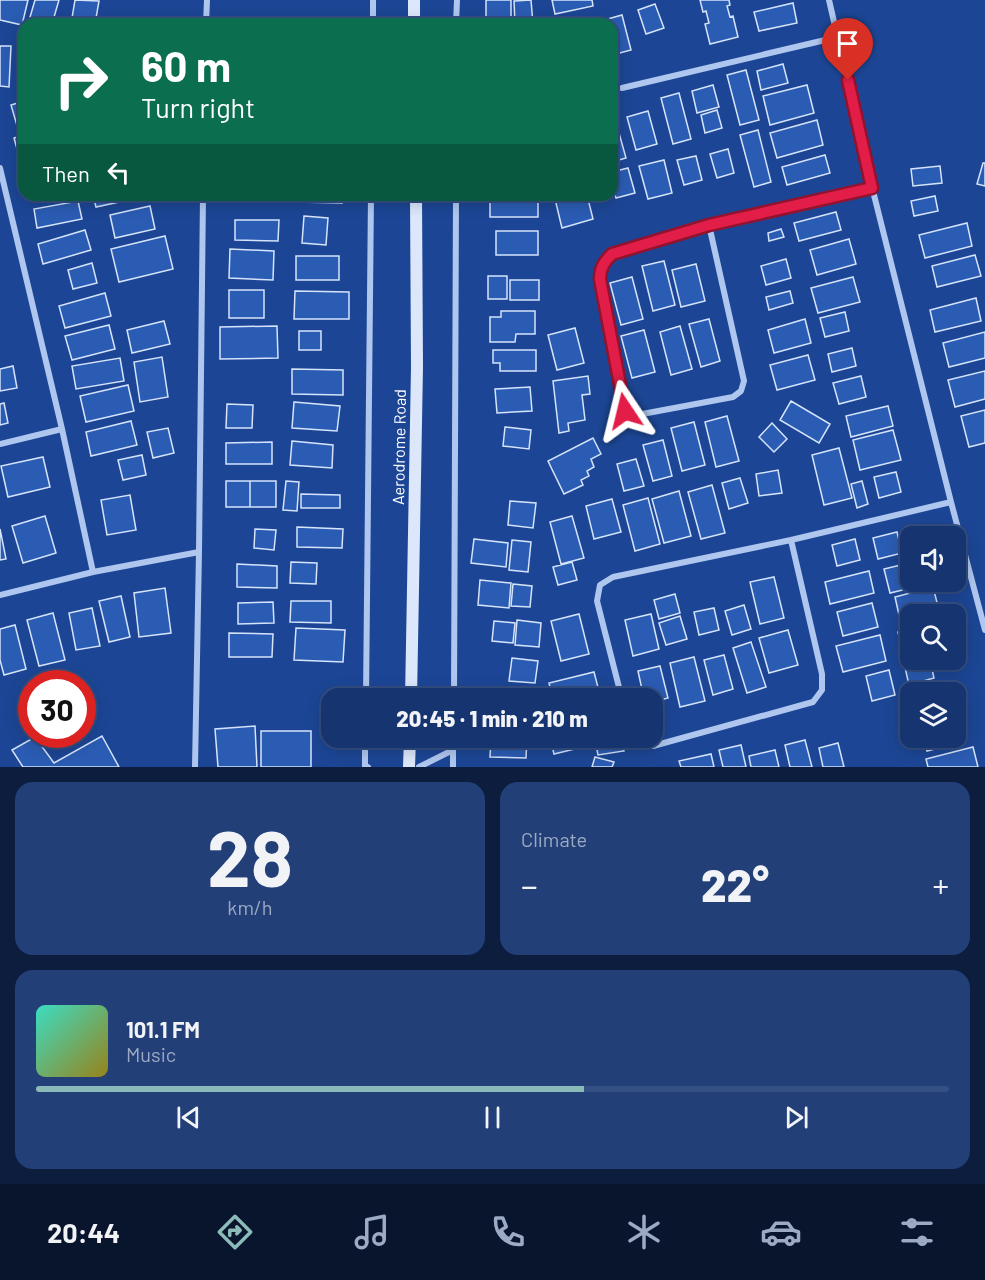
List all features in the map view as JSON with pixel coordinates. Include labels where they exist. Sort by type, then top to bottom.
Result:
[{"type":"street","points":[[206,18],[207,0]]},
{"type":"street","points":[[373,0],[373,18]]},
{"type":"street","points":[[414,0],[414,18]]},
{"type":"street","points":[[456,18],[457,0]]},
{"type":"street","points":[[829,0],[872,188],[985,630]]},
{"type":"street","points":[[622,88],[838,37]]},
{"type":"street","points":[[0,168],[62,429],[93,572]]},
{"type":"street","points":[[709,225],[744,381],[741,391],[733,397],[629,415],[625,411],[600,279],[600,269],[612,254],[709,225],[872,188]]},
{"type":"street","points":[[195,767],[203,201]]},
{"type":"street","points":[[366,688],[371,201]]},
{"type":"street","name":"Aerodrome Road","points":[[411,688],[417,367],[416,201]]},
{"type":"street","points":[[454,688],[456,201]]},
{"type":"street","points":[[0,444],[62,429]]},
{"type":"street","points":[[619,688],[597,601],[600,585],[612,577],[791,540],[951,502]]},
{"type":"street","points":[[663,743],[813,702],[822,690],[822,674],[791,540]]},
{"type":"street","points":[[0,595],[93,572],[199,552]]},
{"type":"street","points":[[365,748],[365,766],[368,767]]},
{"type":"street","points":[[409,767],[410,748]]},
{"type":"street","points":[[419,767],[453,750],[453,767]]},
{"type":"building","points":[[0,0],[28,0],[24,18],[18,18],[18,24],[0,20]]},
{"type":"building","points":[[35,0],[59,0],[54,18],[30,18]]},
{"type":"building","points":[[75,0],[99,1],[96,18],[72,18]]},
{"type":"building","points":[[486,0],[511,0],[511,18],[486,18]]},
{"type":"building","points":[[531,0],[532,18],[515,18],[514,1]]},
{"type":"building","points":[[552,0],[592,0],[593,6],[555,14]]},
{"type":"building","points":[[700,0],[729,0],[730,5],[727,6],[730,17],[733,16],[738,37],[710,44],[705,24],[709,23]]},
{"type":"building","points":[[793,3],[797,23],[759,31],[754,12]]},
{"type":"building","points":[[655,4],[664,28],[646,34],[638,10]]},
{"type":"building","points":[[622,15],[631,50],[618,53],[618,18],[611,18]]},
{"type":"building","points":[[0,46],[11,46],[9,87],[0,86]]},
{"type":"building","points":[[783,64],[788,83],[761,90],[757,71]]},
{"type":"building","points":[[746,70],[759,120],[740,125],[727,75]]},
{"type":"building","points":[[713,85],[719,107],[697,113],[692,91]]},
{"type":"building","points":[[807,85],[814,113],[770,125],[763,96]]},
{"type":"building","points":[[679,93],[691,139],[673,144],[661,98]]},
{"type":"building","points":[[18,103],[18,129],[11,105]]},
{"type":"building","points":[[717,110],[722,128],[705,133],[701,115]]},
{"type":"building","points":[[648,111],[657,144],[636,150],[627,117]]},
{"type":"building","points":[[817,120],[823,145],[777,158],[770,133]]},
{"type":"building","points":[[758,130],[771,182],[754,187],[740,135]]},
{"type":"building","points":[[618,133],[626,158],[618,160]]},
{"type":"building","points":[[18,137],[18,152],[14,138]]},
{"type":"building","points":[[728,149],[734,173],[717,178],[710,154]]},
{"type":"building","points":[[825,155],[830,173],[787,185],[782,167]]},
{"type":"building","points":[[696,156],[702,180],[684,185],[677,160]]},
{"type":"building","points":[[664,160],[672,193],[648,199],[639,166]]},
{"type":"building","points":[[983,163],[985,163],[985,186],[977,184]]},
{"type":"building","points":[[940,166],[942,183],[913,186],[911,169]]},
{"type":"building","points":[[628,168],[635,193],[618,197],[618,170]]},
{"type":"building","points":[[935,196],[938,211],[914,216],[911,201]]},
{"type":"building","points":[[78,201],[82,219],[37,228],[34,209]]},
{"type":"building","points":[[94,201],[124,201],[96,207]]},
{"type":"building","points":[[342,201],[342,203],[296,202]]},
{"type":"building","points":[[490,201],[538,201],[538,217],[490,217]]},
{"type":"building","points":[[555,201],[588,201],[593,219],[562,228]]},
{"type":"building","points":[[150,206],[155,229],[115,238],[110,215]]},
{"type":"building","points":[[836,212],[841,230],[799,241],[794,223]]},
{"type":"building","points":[[304,216],[328,218],[326,245],[302,243]]},
{"type":"building","points":[[235,220],[279,220],[278,241],[235,240]]},
{"type":"building","points":[[967,223],[972,246],[925,258],[919,235]]},
{"type":"building","points":[[781,229],[784,237],[769,241],[768,233]]},
{"type":"building","points":[[85,230],[91,250],[43,264],[38,244]]},
{"type":"building","points":[[496,231],[538,231],[538,255],[496,255]]},
{"type":"building","points":[[165,236],[173,269],[119,282],[111,249]]},
{"type":"building","points":[[849,239],[856,264],[817,275],[810,250]]},
{"type":"building","points":[[230,249],[274,251],[273,280],[229,278]]},
{"type":"building","points":[[975,255],[981,276],[937,287],[932,266]]},
{"type":"building","points":[[296,256],[339,256],[339,280],[296,280]]},
{"type":"building","points":[[786,259],[791,278],[766,285],[761,266]]},
{"type":"building","points":[[664,261],[675,305],[653,311],[642,266]]},
{"type":"building","points":[[92,263],[97,283],[73,289],[68,270]]},
{"type":"building","points":[[696,264],[705,301],[681,307],[672,270]]},
{"type":"building","points":[[488,276],[507,276],[507,299],[488,299]]},
{"type":"building","points":[[632,277],[643,319],[621,325],[610,283]]},
{"type":"building","points":[[853,277],[860,302],[818,313],[811,288]]},
{"type":"building","points":[[510,280],[539,280],[539,300],[510,300]]},
{"type":"building","points":[[229,290],[264,290],[264,318],[229,318]]},
{"type":"building","points":[[295,291],[349,292],[349,319],[294,319]]},
{"type":"building","points":[[790,291],[793,303],[769,310],[766,297]]},
{"type":"building","points":[[105,293],[111,316],[65,328],[59,306]]},
{"type":"building","points":[[976,298],[981,321],[935,332],[930,310]]},
{"type":"building","points":[[501,311],[535,311],[535,334],[516,334],[515,342],[490,342],[490,317],[501,317]]},
{"type":"building","points":[[845,312],[849,331],[825,337],[820,318]]},
{"type":"building","points":[[709,319],[720,361],[701,367],[689,324]]},
{"type":"building","points":[[805,319],[811,343],[774,353],[768,330]]},
{"type":"building","points":[[164,321],[170,344],[132,353],[127,330]]},
{"type":"building","points":[[109,325],[115,349],[72,360],[65,336]]},
{"type":"building","points":[[277,326],[278,358],[220,359],[220,327]]},
{"type":"building","points":[[680,326],[692,369],[671,375],[660,332]]},
{"type":"building","points":[[575,328],[584,363],[557,370],[548,335]]},
{"type":"building","points":[[644,330],[655,372],[632,378],[621,336]]},
{"type":"building","points":[[299,331],[321,331],[321,350],[299,350]]},
{"type":"building","points":[[985,332],[985,358],[949,367],[943,343]]},
{"type":"building","points":[[852,348],[856,366],[832,372],[828,354]]},
{"type":"building","points":[[493,350],[536,350],[536,371],[500,371],[500,363],[493,363]]},
{"type":"building","points":[[808,355],[815,380],[777,390],[770,365]]},
{"type":"building","points":[[162,357],[168,397],[140,402],[134,362]]},
{"type":"building","points":[[120,358],[124,381],[76,389],[72,366]]},
{"type":"building","points":[[13,366],[17,388],[0,391],[0,369]]},
{"type":"building","points":[[292,369],[343,370],[343,395],[292,394]]},
{"type":"building","points":[[985,371],[985,399],[955,407],[948,380]]},
{"type":"building","points":[[588,376],[590,394],[582,395],[585,420],[568,423],[569,431],[559,433],[553,381]]},
{"type":"building","points":[[861,376],[866,397],[839,404],[833,383]]},
{"type":"building","points":[[128,385],[134,411],[86,422],[80,396]]},
{"type":"building","points":[[530,387],[532,411],[497,413],[495,389]]},
{"type":"building","points":[[791,401],[830,424],[819,443],[780,420]]},
{"type":"building","points":[[294,402],[340,406],[337,431],[292,428]]},
{"type":"building","points":[[4,403],[8,423],[0,425],[0,404]]},
{"type":"building","points":[[227,404],[253,405],[252,428],[226,428]]},
{"type":"building","points":[[888,406],[893,426],[851,437],[846,416]]},
{"type":"building","points":[[985,410],[985,443],[969,447],[961,416]]},
{"type":"building","points":[[727,416],[739,461],[716,467],[705,422]]},
{"type":"building","points":[[131,421],[137,445],[91,456],[86,432]]},
{"type":"building","points":[[694,422],[705,465],[682,471],[671,428]]},
{"type":"building","points":[[772,423],[787,439],[774,452],[759,437]]},
{"type":"building","points":[[505,427],[531,430],[529,449],[503,446]]},
{"type":"building","points":[[168,428],[174,453],[153,458],[147,432]]},
{"type":"building","points":[[893,430],[901,460],[860,470],[853,440]]},
{"type":"building","points":[[593,438],[601,454],[591,459],[594,467],[587,471],[589,476],[581,480],[583,485],[564,494],[548,461]]},
{"type":"building","points":[[663,440],[672,476],[653,481],[643,445]]},
{"type":"building","points":[[292,441],[333,445],[332,468],[290,465]]},
{"type":"building","points":[[272,442],[272,464],[226,464],[226,443]]},
{"type":"building","points":[[839,448],[852,498],[824,505],[812,455]]},
{"type":"building","points":[[142,455],[146,475],[123,480],[118,460]]},
{"type":"building","points":[[43,457],[50,487],[8,497],[1,466]]},
{"type":"building","points":[[636,459],[644,486],[624,491],[617,464]]},
{"type":"building","points":[[778,470],[782,493],[759,496],[756,474]]},
{"type":"building","points":[[896,472],[901,492],[879,498],[874,477]]},
{"type":"building","points":[[740,478],[748,503],[729,509],[722,483]]},
{"type":"building","points":[[226,481],[250,481],[250,507],[226,507]]},
{"type":"building","points":[[250,481],[276,481],[276,507],[250,507]]},
{"type":"building","points":[[286,481],[299,482],[297,511],[283,510]]},
{"type":"building","points":[[862,481],[868,504],[857,508],[851,484]]},
{"type":"building","points":[[712,485],[725,533],[701,539],[688,492]]},
{"type":"building","points":[[679,491],[691,536],[664,543],[652,499]]},
{"type":"building","points":[[301,494],[340,495],[340,508],[301,508]]},
{"type":"building","points":[[130,495],[136,530],[107,535],[101,500]]},
{"type":"building","points":[[648,498],[660,544],[635,551],[623,505]]},
{"type":"building","points":[[612,499],[621,532],[594,539],[586,506]]},
{"type":"building","points":[[510,501],[536,503],[533,528],[508,525]]},
{"type":"building","points":[[45,516],[56,553],[23,563],[12,526]]},
{"type":"building","points":[[572,516],[584,558],[561,564],[550,522]]},
{"type":"building","points":[[297,527],[343,529],[342,548],[297,547]]},
{"type":"building","points":[[0,529],[6,559],[0,560]]},
{"type":"building","points":[[255,529],[276,530],[274,550],[254,548]]},
{"type":"building","points":[[897,532],[900,554],[878,559],[873,538]]},
{"type":"building","points":[[474,539],[508,543],[506,567],[471,563]]},
{"type":"building","points":[[855,539],[860,560],[837,566],[832,545]]},
{"type":"building","points":[[512,540],[531,542],[528,572],[509,570]]},
{"type":"building","points":[[291,562],[317,563],[316,584],[290,583]]},
{"type":"building","points":[[572,562],[577,580],[558,585],[553,567]]},
{"type":"building","points":[[237,564],[277,566],[277,588],[237,587]]},
{"type":"building","points":[[900,565],[900,591],[890,593],[884,569]]},
{"type":"building","points":[[869,571],[874,593],[830,604],[825,582]]},
{"type":"building","points":[[774,577],[784,618],[760,624],[750,582]]},
{"type":"building","points":[[480,580],[511,583],[509,608],[478,605]]},
{"type":"building","points":[[513,584],[532,586],[530,607],[511,606]]},
{"type":"building","points":[[165,588],[171,633],[139,637],[134,593]]},
{"type":"building","points":[[914,592],[934,592],[937,604],[900,604],[900,620],[895,597]]},
{"type":"building","points":[[675,594],[680,613],[659,619],[654,600]]},
{"type":"building","points":[[121,596],[130,637],[109,642],[99,601]]},
{"type":"building","points":[[291,601],[331,601],[331,623],[290,622]]},
{"type":"building","points":[[273,602],[274,623],[238,624],[238,603]]},
{"type":"building","points":[[872,603],[878,627],[843,636],[837,612]]},
{"type":"building","points":[[744,605],[751,629],[732,635],[725,611]]},
{"type":"building","points":[[92,608],[100,646],[76,650],[69,613]]},
{"type":"building","points":[[714,608],[719,630],[699,635],[694,612]]},
{"type":"building","points":[[53,613],[65,660],[39,666],[27,620]]},
{"type":"building","points":[[579,614],[589,654],[561,661],[551,621]]},
{"type":"building","points":[[651,614],[659,649],[633,656],[625,620]]},
{"type":"building","points":[[680,616],[687,639],[666,645],[659,623]]},
{"type":"building","points":[[517,620],[541,623],[539,647],[515,645]]},
{"type":"building","points":[[494,621],[515,623],[513,643],[492,641]]},
{"type":"building","points":[[15,625],[26,669],[4,675],[0,660],[0,629]]},
{"type":"building","points":[[296,628],[345,630],[343,662],[294,660]]},
{"type":"building","points":[[788,630],[798,665],[769,673],[759,638]]},
{"type":"building","points":[[229,633],[273,634],[272,657],[229,657]]},
{"type":"building","points":[[880,635],[886,661],[843,672],[836,646]]},
{"type":"building","points":[[751,642],[766,687],[747,693],[733,648]]},
{"type":"building","points":[[724,655],[733,689],[713,695],[704,660]]},
{"type":"building","points":[[694,657],[705,701],[680,707],[670,663]]},
{"type":"building","points":[[512,658],[538,661],[535,683],[509,681]]},
{"type":"building","points":[[660,666],[668,698],[663,699],[663,688],[642,688],[638,671]]},
{"type":"building","points":[[889,670],[895,695],[872,701],[866,676]]},
{"type":"building","points":[[906,670],[932,670],[934,678],[908,682]]},
{"type":"building","points":[[594,672],[598,688],[550,688],[549,683]]},
{"type":"building","points":[[255,726],[257,767],[218,767],[215,729]]},
{"type":"building","points":[[261,731],[311,731],[311,767],[261,767]]},
{"type":"building","points":[[102,736],[119,767],[23,767],[12,750],[18,747],[43,748],[54,763],[81,748],[96,748],[96,739]]},
{"type":"building","points":[[805,740],[812,767],[790,767],[785,745]]},
{"type":"building","points":[[838,743],[844,767],[823,767],[819,748]]},
{"type":"building","points":[[741,745],[746,767],[723,767],[719,750]]},
{"type":"building","points":[[973,747],[978,767],[928,767],[926,759]]},
{"type":"building","points":[[490,748],[526,748],[526,758],[490,757]]},
{"type":"building","points":[[552,748],[579,748],[554,754]]},
{"type":"building","points":[[597,748],[623,748],[624,751],[598,755]]},
{"type":"building","points":[[775,750],[779,767],[751,767],[749,756]]},
{"type":"building","points":[[711,754],[714,767],[681,767],[679,761]]},
{"type":"building","points":[[595,757],[614,762],[612,767],[592,767]]},
{"type":"route","points":[[625,411],[600,279],[600,269],[605,261],[612,254],[709,225],[872,188],[848,80]]}]
